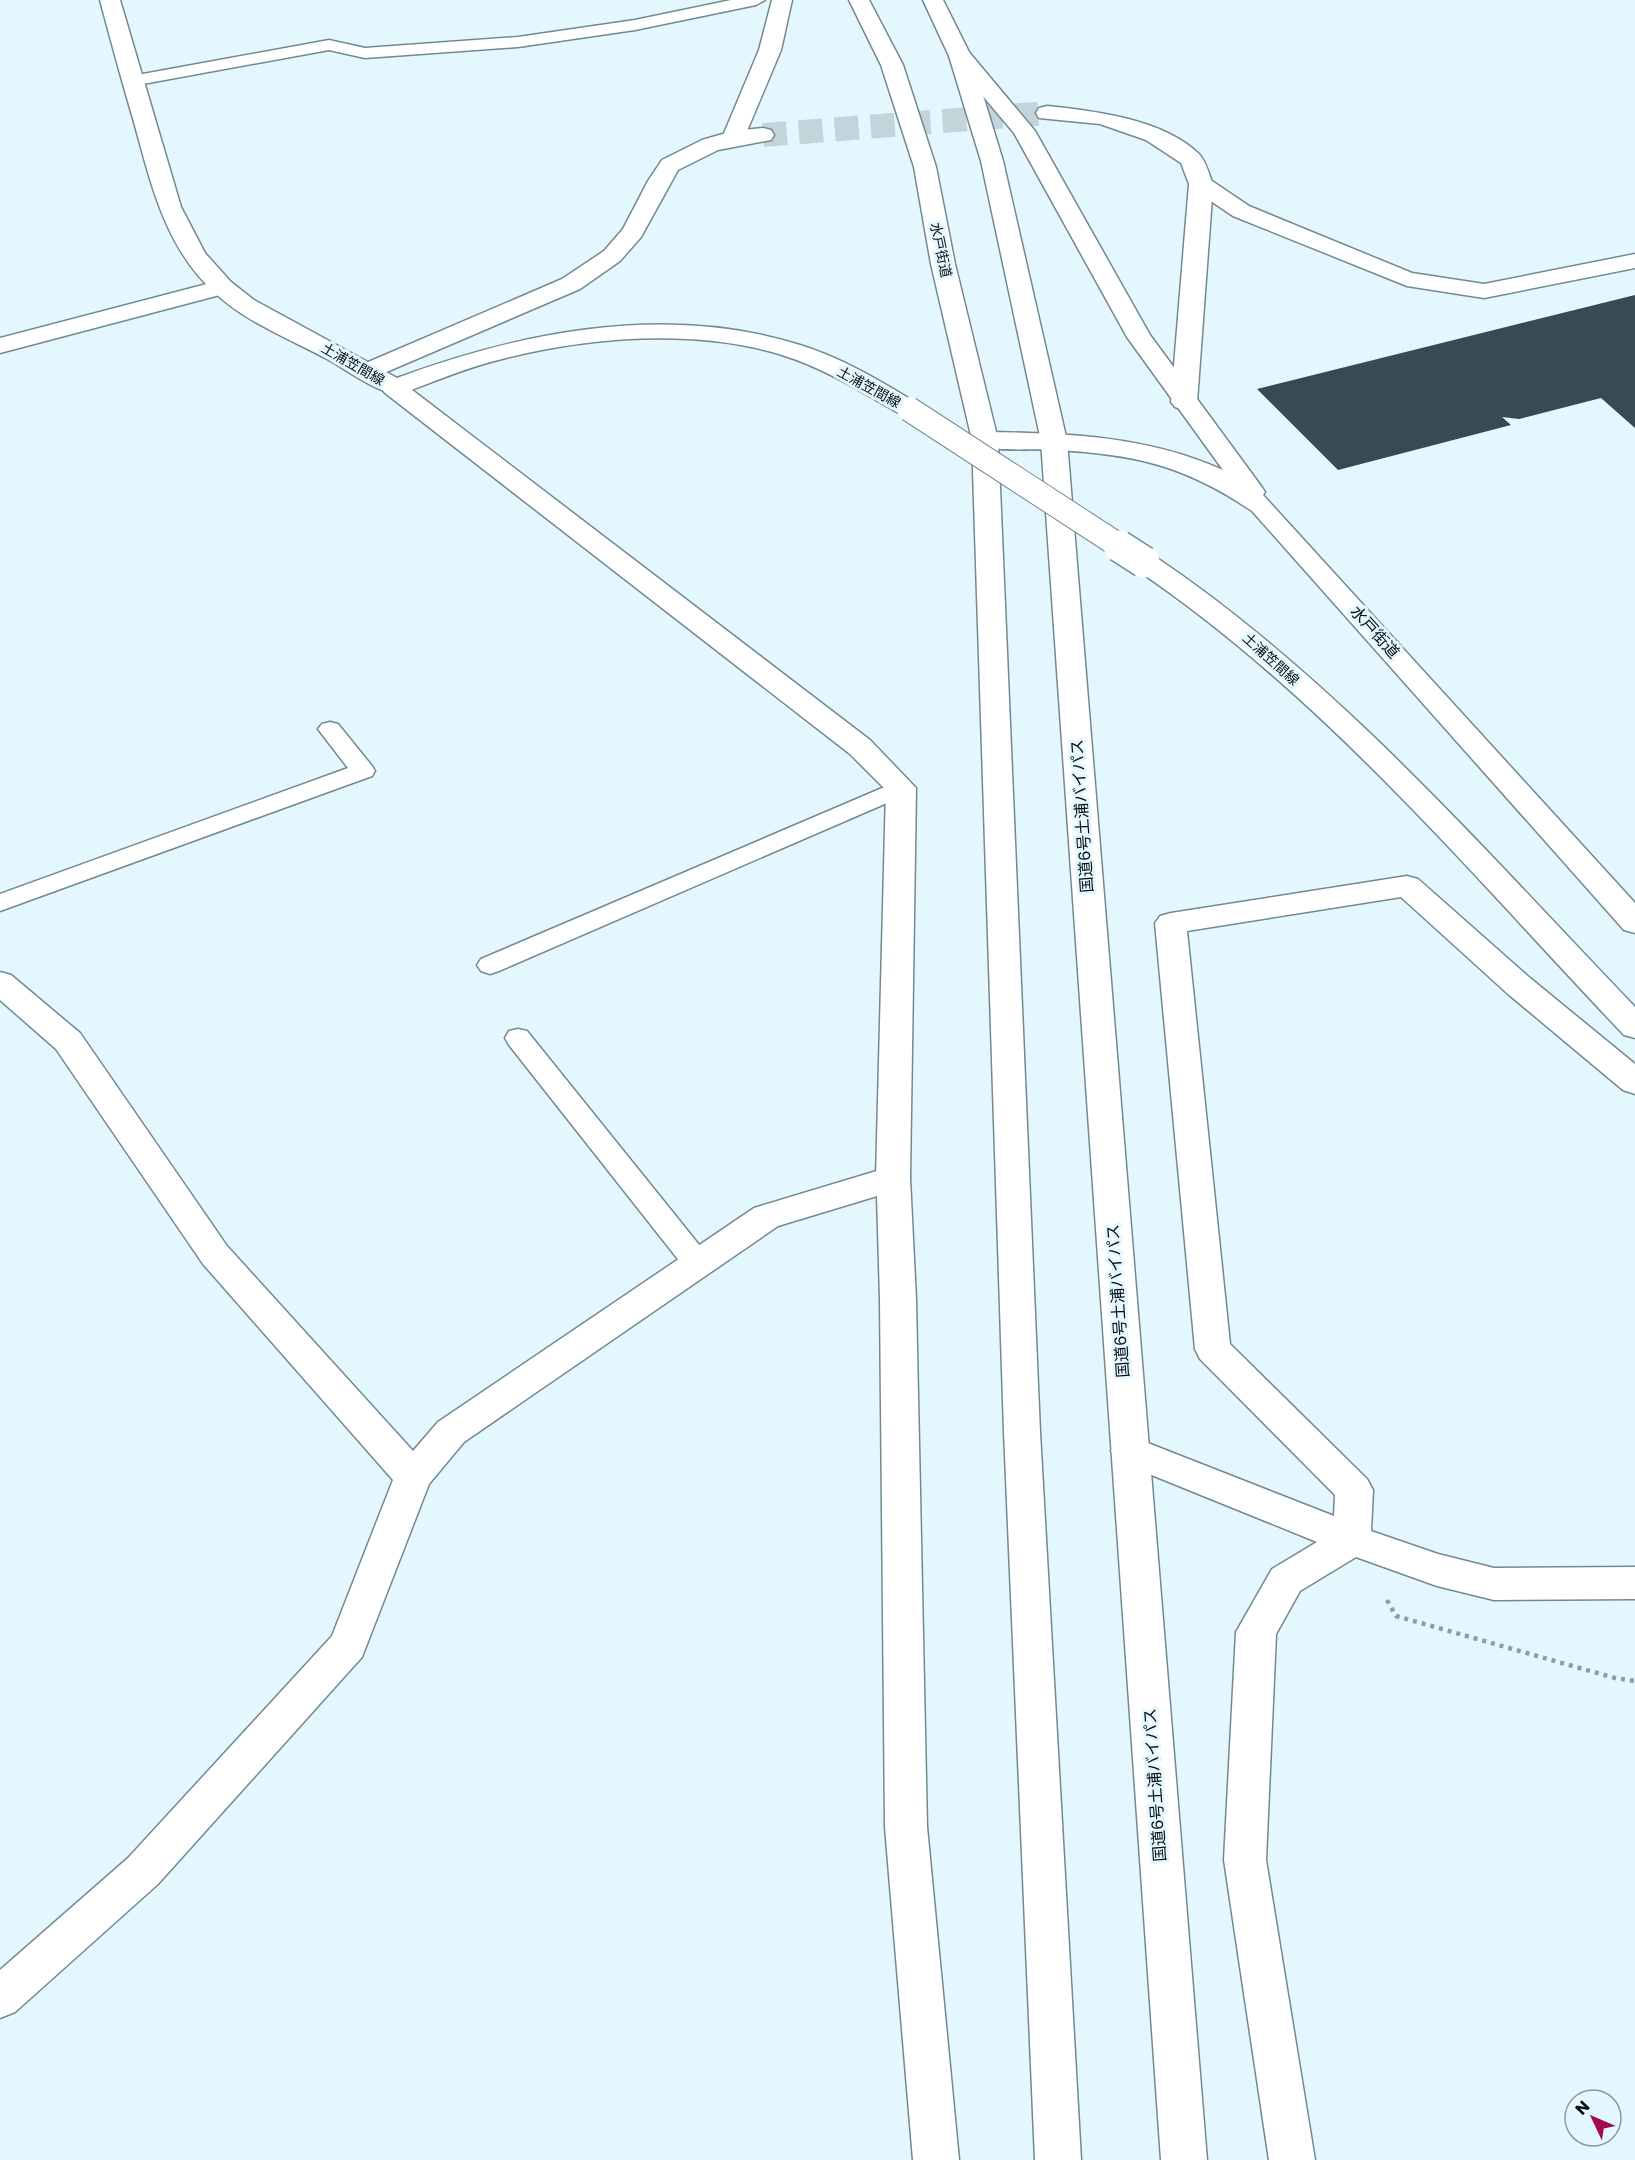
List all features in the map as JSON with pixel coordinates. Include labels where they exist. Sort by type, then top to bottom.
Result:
[{"type":"main road","name":"土浦笠間線","points":[[110,0],[169,207],[195,256],[222,286],[245,304],[368,370],[394,388],[495,352],[542,341],[620,335],[685,334],[738,339],[790,350],[864,382],[1144,562],[1202,601],[1244,634],[1361,740],[1635,1027]]},
{"type":"main road","points":[[733,138],[770,50],[783,0]]},
{"type":"main road","name":"水戸街道","points":[[859,0],[892,64],[925,167],[943,264],[985,440],[1054,441],[1107,447],[1186,465],[1222,480],[1262,505],[1635,923]]},
{"type":"main road","points":[[933,0],[960,56],[992,161],[1054,441]]},
{"type":"main road","points":[[960,56],[1024,130],[1115,298],[1184,402],[1262,505]]},
{"type":"main road","points":[[1047,113],[1103,118],[1154,135],[1191,159],[1201,184],[1184,402]]},
{"type":"main road","points":[[368,370],[571,284],[612,256],[633,232],[659,180],[670,165],[690,153],[733,138],[763,135]]},
{"type":"main road","points":[[1201,184],[1241,211],[1407,279],[1484,291],[1635,261]]},
{"type":"main road","points":[[0,346],[222,286]]},
{"type":"main road","points":[[394,388],[860,747],[902,788],[893,1178],[898,1299],[906,1827],[936,2160]]},
{"type":"main road","points":[[985,440],[1022,1432],[1058,2160]]},
{"type":"main road","name":"国道6号土浦バイパス","points":[[1054,441],[1184,2160]]},
{"type":"main road","points":[[1352,1540],[1354,1490],[1213,1349],[1171,923],[1407,886],[1519,986],[1635,1082]]},
{"type":"main road","points":[[0,983],[68,1041],[215,1255],[413,1477]]},
{"type":"main road","points":[[0,1998],[143,1871],[348,1645],[413,1477],[451,1432],[766,1217],[893,1178]]},
{"type":"main road","points":[[1130,1450],[1352,1540],[1437,1570],[1494,1584],[1635,1583]]},
{"type":"main road","points":[[1292,2160],[1245,1860],[1256,1632],[1286,1580],[1352,1540]]},
{"type":"lane","points":[[132,81],[329,45],[365,53],[518,42],[635,25],[756,0]]},
{"type":"lane","points":[[0,903],[363,771],[330,729]]},
{"type":"lane","points":[[490,965],[902,788]]},
{"type":"lane","points":[[518,1038],[698,1263]]},
{"type":"path","points":[[1352,1540],[1396,1616],[1615,1678],[1635,1681]]},
{"type":"building","points":[[1635,295],[1635,428],[1601,398],[1519,419],[1502,417],[1511,425],[1338,470],[1257,389]]},
{"type":"tunnel","points":[[763,135],[1047,113]]}]
